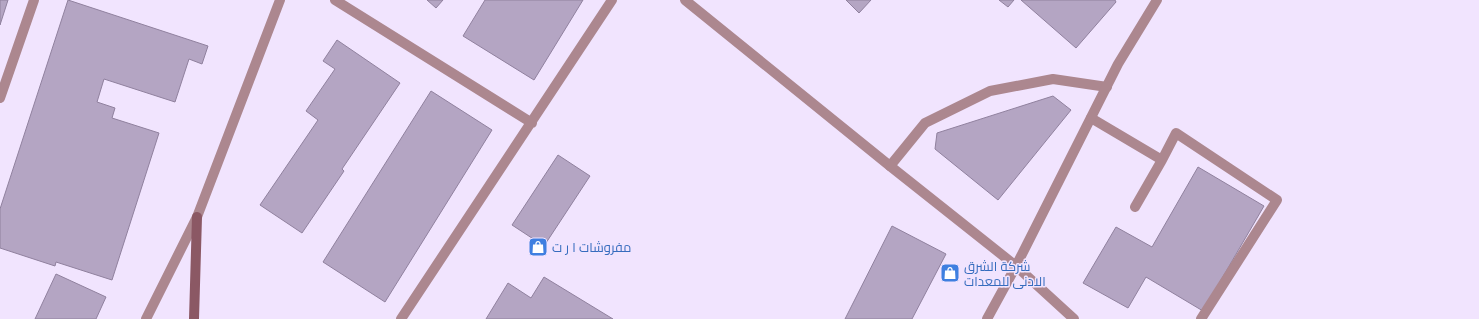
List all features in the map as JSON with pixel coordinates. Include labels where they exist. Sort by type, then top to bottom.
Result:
[{"type":"street","points":[[0,98],[34,0]]},
{"type":"street","points":[[146,319],[197,217],[280,0]]},
{"type":"street","points":[[335,0],[532,123]]},
{"type":"street","points":[[402,319],[612,0]]},
{"type":"street","points":[[685,0],[1016,266],[1074,319]]},
{"type":"street","points":[[987,319],[1016,266],[1118,64],[1157,0]]},
{"type":"street","points":[[890,166],[925,123],[990,91],[1053,79],[1107,87]]},
{"type":"street","points":[[1091,118],[1162,160]]},
{"type":"street","points":[[1135,207],[1176,133],[1277,200],[1201,319]]},
{"type":"street","points":[[194,319],[197,217]]},
{"type":"building","points":[[0,0],[8,0],[0,25]]},
{"type":"building","points":[[68,0],[208,46],[202,64],[189,59],[175,102],[104,79],[97,102],[115,108],[112,118],[159,133],[112,280],[56,262],[55,266],[0,248],[0,209]]},
{"type":"building","points":[[427,0],[443,0],[436,8]]},
{"type":"building","points":[[485,0],[583,0],[534,80],[463,36]]},
{"type":"building","points":[[846,0],[871,0],[859,13]]},
{"type":"building","points":[[999,0],[1014,0],[1008,7]]},
{"type":"building","points":[[1021,0],[1115,0],[1116,2],[1076,48]]},
{"type":"building","points":[[337,40],[400,83],[342,169],[344,171],[302,233],[260,205],[318,120],[306,111],[335,69],[323,61]]},
{"type":"building","points":[[431,91],[492,130],[385,302],[323,262]]},
{"type":"building","points":[[1053,96],[1071,110],[998,200],[935,149],[937,133]]},
{"type":"building","points":[[558,155],[590,176],[544,246],[512,225]]},
{"type":"building","points":[[1198,167],[1264,206],[1203,311],[1146,277],[1128,308],[1083,283],[1116,227],[1152,247]]},
{"type":"building","points":[[892,226],[946,254],[912,319],[845,319]]},
{"type":"building","points":[[56,274],[106,297],[96,319],[35,319]]},
{"type":"building","points":[[544,277],[613,319],[486,319],[508,283],[531,298]]},
{"type":"place","name":"مفروشات ا ر ت","points":[[538,247]]},
{"type":"place","name":"شركة الشرق الادنى للمعدات","points":[[950,273]]}]
